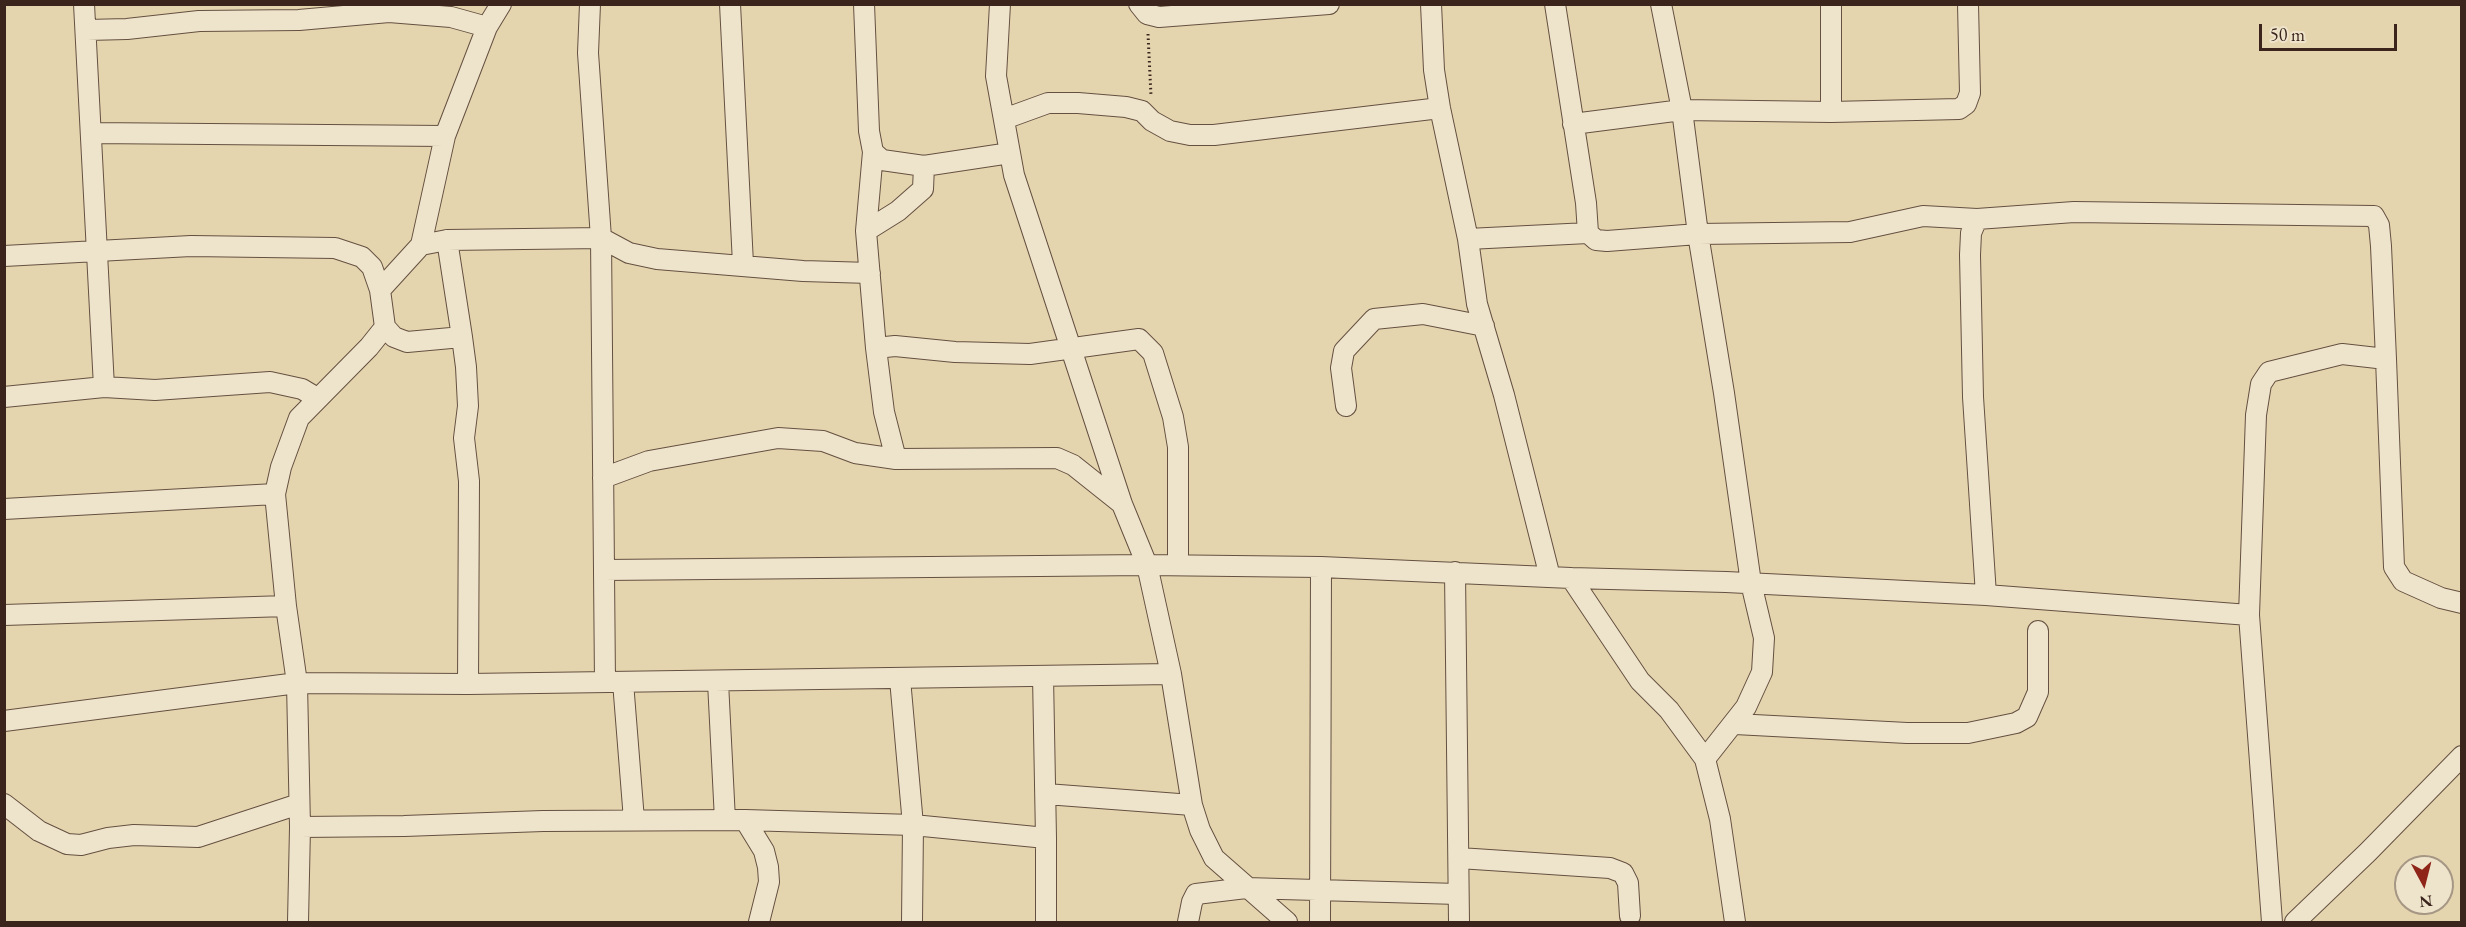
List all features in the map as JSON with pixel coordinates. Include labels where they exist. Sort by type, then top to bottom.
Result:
[{"type":"street","points":[[84,4],[104,387]]},
{"type":"street","points":[[380,290],[421,245],[445,136],[487,27],[501,4]]},
{"type":"street","points":[[590,4],[588,53],[601,238],[604,570],[614,682],[634,820]]},
{"type":"street","points":[[730,4],[742,264]]},
{"type":"street","points":[[864,4],[869,131],[873,152],[866,231],[884,412],[896,459]]},
{"type":"street","points":[[1000,4],[996,76],[1014,176],[1122,504],[1147,565],[1171,675],[1192,805],[1200,830],[1214,858],[1287,922]]},
{"type":"street","points":[[1143,9],[1159,17],[1329,4]]},
{"type":"street","points":[[1431,4],[1434,70],[1468,239],[1477,304],[1504,394],[1550,577]]},
{"type":"street","points":[[1555,4],[1588,233],[1596,240],[1607,242],[1698,234],[1850,232],[1923,216],[1977,219],[2074,212],[2374,216],[2379,225],[2382,246],[2394,567],[2403,581],[2441,598],[2462,603]]},
{"type":"street","points":[[1661,4],[1682,110],[1698,234],[1724,393],[1751,583],[1764,638],[1761,672],[1746,707],[1735,724],[1705,759]]},
{"type":"street","points":[[1831,4],[1832,112]]},
{"type":"street","points":[[1573,124],[1682,110],[1832,112],[1959,108],[1966,104],[1970,93],[1968,4]]},
{"type":"street","points":[[87,30],[127,29],[199,21],[299,20],[388,12],[450,17],[487,27]]},
{"type":"street","points":[[1004,119],[1048,103],[1078,103],[1126,107],[1142,111],[1152,121],[1170,131],[1190,135],[1214,135],[1440,108]]},
{"type":"street","points":[[91,133],[445,136]]},
{"type":"street","points":[[873,152],[882,160],[924,166],[1010,153]]},
{"type":"street","points":[[866,231],[898,212],[923,189],[924,166]]},
{"type":"street","points":[[1977,219],[1971,233],[1970,255],[1972,361],[1986,595]]},
{"type":"street","points":[[1468,239],[1588,233]]},
{"type":"street","points":[[421,245],[447,240],[601,238],[629,254],[657,259],[742,264],[803,271],[870,273]]},
{"type":"street","points":[[447,240],[466,367],[468,406],[464,438],[469,481],[468,684]]},
{"type":"street","points":[[4,256],[190,246],[335,248],[362,257],[372,267],[380,290],[385,327],[394,337],[407,342],[462,337]]},
{"type":"street","points":[[1346,406],[1341,368],[1344,351],[1374,319],[1423,314],[1484,326]]},
{"type":"street","points":[[298,922],[300,827],[297,683],[286,606],[275,494],[281,467],[299,418],[385,327]]},
{"type":"street","points":[[876,348],[895,346],[955,352],[1030,354],[1139,339],[1153,353],[1173,417],[1178,447],[1178,565]]},
{"type":"street","points":[[2272,922],[2248,615],[2256,415],[2260,384],[2269,372],[2313,359],[2342,354],[2386,358]]},
{"type":"street","points":[[4,397],[104,387],[155,390],[270,382],[302,389],[317,398]]},
{"type":"street","points":[[603,478],[649,461],[778,438],[823,441],[855,453],[896,459],[1057,458],[1073,465],[1122,504]]},
{"type":"street","points":[[4,509],[275,494]]},
{"type":"street","points":[[604,570],[1147,565],[1321,567],[1751,583],[1986,595],[2248,615]]},
{"type":"street","points":[[1320,922],[1321,567]]},
{"type":"street","points":[[1455,572],[1459,922]]},
{"type":"street","points":[[1571,578],[1640,681],[1670,710],[1705,759],[1720,819],[1735,922]]},
{"type":"street","points":[[4,615],[286,606]]},
{"type":"street","points":[[1735,724],[1968,733],[2016,723],[2027,717],[2038,692],[2038,631]]},
{"type":"street","points":[[4,721],[297,683],[718,682],[1171,675]]},
{"type":"street","points":[[1043,676],[1046,922]]},
{"type":"street","points":[[900,679],[913,825],[912,922]]},
{"type":"street","points":[[718,682],[735,820],[764,851],[768,867],[769,882],[759,922]]},
{"type":"street","points":[[2295,922],[2368,852],[2462,756]]},
{"type":"street","points":[[1046,794],[1192,805]]},
{"type":"street","points":[[4,804],[39,831],[67,844],[81,845],[108,838],[134,835],[198,837],[299,804]]},
{"type":"street","points":[[300,827],[735,820],[913,825],[1046,838]]},
{"type":"street","points":[[1459,858],[1610,868],[1623,873],[1628,883],[1630,916]]},
{"type":"street","points":[[1188,922],[1196,894],[1246,888],[1458,894]]},
{"type":"path","points":[[1143,9],[1152,121]]}]
